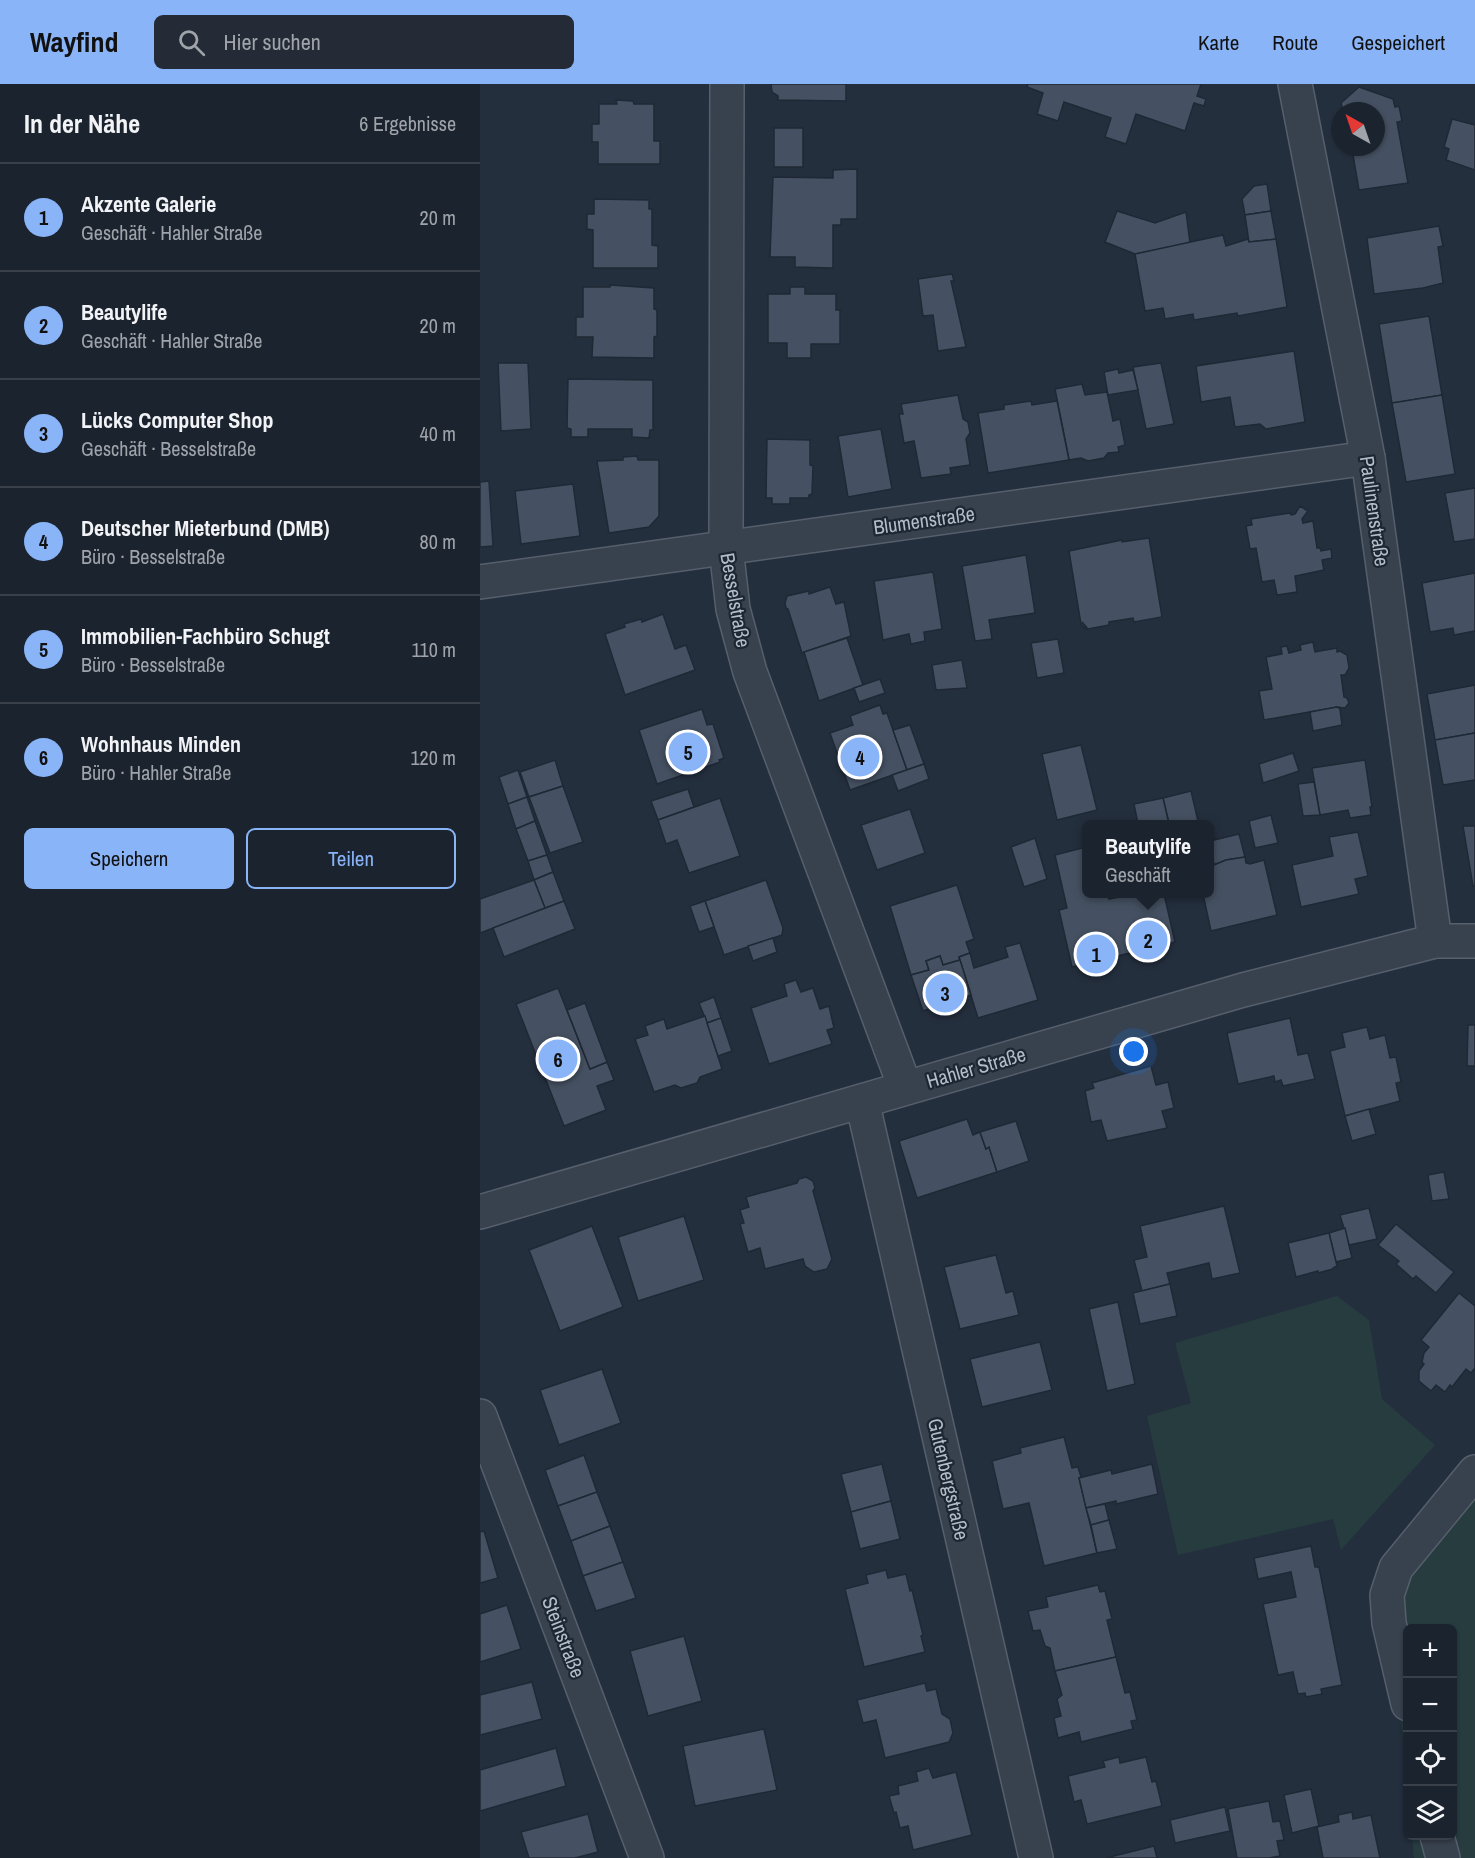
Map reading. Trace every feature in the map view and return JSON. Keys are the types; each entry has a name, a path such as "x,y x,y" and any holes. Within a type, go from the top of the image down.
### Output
{"street":[{"name":"Besselstraße","path":"727,84 726,548 734,609 750,672 905,1087"},
{"name":"Paulinenstraße","path":"1295,84 1368,458 1435,940"},
{"name":"Blumenstraße","path":"480,582 1368,458"},
{"name":"Hahler Straße","path":"480,1212 1243,990 1435,940 1475,941"},
{"name":"Gutenbergstraße","path":"862,1101 1036,1858"},
{"name":"Steinstraße","path":"480,1416 647,1858"},
{"path":"1403,1686 1389,1623 1387,1595 1396,1568 1475,1472"},
{"path":"1438,1840 1443,1858"}],"green space":[{"path":"1337,1296 1369,1320 1382,1399 1435,1445 1341,1550 1333,1519 1178,1555 1147,1416 1191,1403 1175,1343"},
{"path":"1475,1466 1475,1858 1414,1858 1412,1840 1457,1840 1457,1624 1403,1624 1403,1740 1387,1564"}],"building":[{"path":"771,84 846,84 846,101 778,100 778,96 772,92"},
{"path":"1028,84 1201,84 1197,96 1206,99 1204,106 1194,103 1185,131 1136,114 1126,144 1105,137 1111,118 1064,102 1058,121 1037,114 1043,93 1027,87"},
{"path":"1359,87 1393,99 1395,107 1399,106 1402,121 1397,122 1408,183 1359,190 1353,156 1385,156 1385,102 1342,102"},
{"path":"616,100 633,101 634,104 654,104 654,141 660,141 660,164 598,164 598,142 592,142 592,124 599,124 599,104 617,104"},
{"path":"1452,119 1475,125 1475,170 1446,160 1449,149 1444,147"},
{"path":"774,128 803,128 803,167 774,167"},
{"path":"857,169 857,219 841,219 841,225 833,225 833,268 795,267 795,257 770,257 773,177 833,178 833,170"},
{"path":"1267,184 1271,211 1245,215 1242,199 1254,186"},
{"path":"594,199 649,200 649,209 652,209 652,245 658,246 658,268 593,268 593,230 587,229 587,214 594,214"},
{"path":"1117,211 1155,223 1186,212 1190,243 1135,254 1105,242"},
{"path":"1271,211 1276,239 1249,242 1245,215"},
{"path":"1439,226 1443,246 1438,247 1443,283 1374,294 1367,238"},
{"path":"1223,235 1226,246 1248,239 1249,242 1276,239 1287,307 1238,316 1237,313 1194,320 1193,314 1165,319 1163,308 1145,311 1135,254"},
{"path":"952,274 954,281 951,281 966,347 938,351 933,315 923,316 918,279"},
{"path":"610,285 654,288 657,336 654,337 654,358 592,357 593,337 576,337 576,317 583,317 583,287 610,287"},
{"path":"790,287 805,287 805,294 836,294 836,310 840,310 840,344 811,344 811,358 787,358 787,343 768,343 768,294 790,294"},
{"path":"1429,316 1442,395 1392,403 1379,324"},
{"path":"1294,351 1305,422 1266,429 1260,424 1235,427 1230,397 1201,402 1196,366"},
{"path":"498,363 528,363 531,429 501,431"},
{"path":"1161,363 1174,424 1146,429 1133,367"},
{"path":"1118,369 1119,373 1133,370 1138,390 1108,395 1104,372"},
{"path":"568,379 653,380 653,430 650,430 649,438 632,437 632,429 588,429 588,437 571,437 571,429 567,428"},
{"path":"1082,384 1085,395 1107,392 1113,421 1120,419 1125,445 1118,447 1119,452 1108,453 1104,458 1088,461 1081,458 1069,460 1055,389"},
{"path":"958,395 963,419 968,422 970,433 966,439 970,465 950,468 951,474 921,478 914,441 904,443 899,414 903,414 901,404"},
{"path":"1442,395 1455,474 1406,482 1392,403"},
{"path":"1031,401 1032,405 1057,401 1069,460 988,473 978,413 1004,409 1004,405"},
{"path":"881,429 892,489 848,497 838,436"},
{"path":"767,439 810,440 810,465 813,466 812,494 809,498 790,498 790,504 772,504 772,498 766,498"},
{"path":"637,456 638,460 659,460 659,516 649,527 609,533 597,461 623,460 623,457"},
{"path":"489,481 493,546 480,547 480,482"},
{"path":"573,484 580,536 521,544 515,491"},
{"path":"1475,488 1475,539 1454,542 1445,493"},
{"path":"1300,506 1308,511 1302,519 1303,523 1313,521 1317,548 1321,551 1331,549 1332,558 1322,560 1324,570 1295,576 1297,592 1277,595 1274,580 1262,582 1256,548 1250,549 1246,526 1252,525 1251,519 1295,514"},
{"path":"1149,538 1162,617 1134,622 1133,618 1109,622 1109,625 1088,629 1082,622 1087,629 1085,629 1081,624 1069,551 1122,540 1122,542"},
{"path":"1026,555 1035,613 989,620 992,639 975,641 962,566"},
{"path":"933,572 942,629 924,632 925,641 911,644 909,634 883,640 874,581"},
{"path":"1475,573 1475,631 1454,635 1453,628 1430,632 1422,583"},
{"path":"830,587 836,604 844,602 851,636 802,653 786,608 787,596 809,591 809,594"},
{"path":"663,614 675,649 686,645 695,670 625,695 605,634 625,627 624,624 641,619 642,622"},
{"path":"847,638 863,685 819,701 804,652"},
{"path":"1058,639 1064,673 1037,678 1031,643"},
{"path":"1313,642 1315,652 1337,648 1337,652 1340,651 1347,655 1349,668 1345,675 1341,675 1344,697 1349,703 1345,708 1337,707 1264,720 1259,691 1272,689 1266,657 1282,654 1281,647 1287,646 1289,653 1301,650 1300,645"},
{"path":"962,660 967,688 936,690 932,665"},
{"path":"880,679 885,693 859,702 854,688"},
{"path":"1475,685 1475,733 1435,740 1427,694"},
{"path":"880,705 883,714 887,713 907,770 850,790 830,733 853,725 850,716"},
{"path":"1337,707 1340,709 1342,725 1313,731 1310,712"},
{"path":"702,709 707,725 713,724 724,758 719,760 720,762 657,784 639,730"},
{"path":"910,725 924,764 907,770 893,730"},
{"path":"1475,733 1475,780 1443,785 1435,740"},
{"path":"1081,745 1097,810 1057,820 1042,754"},
{"path":"1293,753 1299,771 1263,783 1259,764"},
{"path":"555,760 563,786 529,797 520,772"},
{"path":"1365,760 1372,807 1370,807 1371,815 1350,818 1348,810 1320,815 1312,768"},
{"path":"924,764 929,779 898,791 892,775"},
{"path":"518,770 527,797 508,804 499,777"},
{"path":"1314,782 1320,815 1303,816 1298,784"},
{"path":"563,786 583,842 550,853 529,797"},
{"path":"688,789 694,807 658,820 651,801"},
{"path":"1191,791 1198,820 1168,820 1163,798"},
{"path":"527,797 535,821 516,829 508,804"},
{"path":"720,798 740,856 689,873 677,840 666,844 658,820"},
{"path":"1163,798 1168,820 1137,820 1134,804"},
{"path":"910,809 925,853 877,870 861,825"},
{"path":"1271,815 1278,843 1255,848 1249,821"},
{"path":"535,821 547,855 528,861 516,829"},
{"path":"1463,826 1475,826 1475,886 1473,886"},
{"path":"1358,832 1368,876 1355,879 1359,894 1301,907 1292,865 1333,856 1329,837"},
{"path":"1239,834 1245,857 1226,860 1214,865 1214,840"},
{"path":"1035,838 1047,879 1024,887 1011,847"},
{"path":"1082,848 1082,898 1165,898 1175,942 1072,967 1059,910 1067,908 1055,855"},
{"path":"547,855 553,872 534,880 528,861"},
{"path":"1245,857 1246,863 1250,864 1264,860 1277,915 1211,931 1204,898 1214,898 1214,865 1226,860"},
{"path":"553,872 564,901 545,908 534,880"},
{"path":"534,880 545,908 480,933 480,899"},
{"path":"766,880 783,928 782,935 724,955 705,901"},
{"path":"957,885 974,939 966,942 970,953 959,957 960,960 943,965 940,956 926,961 929,970 911,975 890,906"},
{"path":"564,901 575,929 504,957 493,928"},
{"path":"705,901 714,927 699,932 690,906"},
{"path":"773,938 777,952 753,961 748,946"},
{"path":"1020,943 1038,1000 978,1018 959,957 970,953 974,968 1008,957 1005,947"},
{"path":"940,956 943,965 960,960 971,995 923,1011 911,975 929,970 926,961"},
{"path":"796,980 801,992 813,988 820,1009 829,1006 834,1028 827,1030 832,1044 769,1064 751,1008 787,996 784,984"},
{"path":"558,988 590,1069 607,1062 614,1080 597,1086 606,1110 564,1126 516,1004"},
{"path":"714,997 721,1018 707,1023 699,1003"},
{"path":"585,1003 607,1062 590,1069 567,1010"},
{"path":"705,1016 722,1069 700,1077 697,1083 681,1088 675,1085 654,1092 635,1039 648,1035 645,1026 664,1019 667,1029"},
{"path":"721,1018 732,1051 718,1056 707,1023"},
{"path":"1290,1018 1298,1055 1308,1053 1315,1079 1283,1086 1281,1080 1275,1082 1274,1076 1238,1084 1227,1033"},
{"path":"1468,1025 1475,1025 1475,1066 1467,1066"},
{"path":"1367,1027 1370,1039 1385,1035 1390,1058 1396,1057 1401,1082 1396,1083 1400,1101 1345,1116 1330,1051 1345,1047 1342,1033"},
{"path":"1151,1066 1156,1085 1168,1082 1174,1108 1162,1111 1167,1128 1107,1141 1101,1120 1091,1122 1085,1091 1094,1088 1092,1083"},
{"path":"1369,1109 1376,1134 1352,1141 1345,1116"},
{"path":"967,1119 973,1135 980,1132 986,1149 989,1147 997,1172 917,1198 899,1141"},
{"path":"1016,1121 1029,1161 997,1172 989,1147 986,1149 980,1132"},
{"path":"1444,1172 1449,1199 1432,1201 1428,1175"},
{"path":"806,1177 813,1181 815,1188 813,1191 832,1259 827,1269 814,1272 805,1266 803,1259 765,1269 760,1248 748,1252 740,1224 744,1223 740,1210 749,1207 746,1197 797,1183 799,1179"},
{"path":"1224,1206 1240,1273 1212,1279 1209,1263 1167,1273 1170,1284 1142,1291 1134,1260 1147,1257 1140,1226"},
{"path":"1369,1208 1377,1239 1349,1245 1340,1215"},
{"path":"684,1216 704,1280 638,1301 618,1237"},
{"path":"1396,1224 1454,1272 1436,1293 1416,1276 1413,1279 1396,1264 1399,1261 1378,1245"},
{"path":"592,1226 623,1307 560,1331 529,1250"},
{"path":"1345,1228 1352,1258 1336,1262 1329,1233"},
{"path":"1329,1233 1337,1266 1333,1269 1296,1277 1288,1243"},
{"path":"996,1255 1006,1293 1013,1291 1019,1315 960,1329 944,1267"},
{"path":"1170,1284 1177,1316 1140,1324 1133,1293"},
{"path":"1459,1293 1475,1306 1475,1368 1471,1373 1466,1369 1445,1392 1436,1385 1431,1391 1419,1381 1419,1371 1424,1364 1422,1362 1424,1353 1429,1347 1421,1340"},
{"path":"1118,1302 1135,1384 1107,1391 1089,1309"},
{"path":"1040,1342 1052,1390 982,1407 970,1359"},
{"path":"602,1369 621,1423 559,1445 540,1390"},
{"path":"1064,1437 1072,1468 1078,1467 1081,1477 1079,1478 1097,1553 1044,1566 1029,1503 1003,1509 992,1461 1021,1453 1020,1448"},
{"path":"584,1455 597,1492 558,1506 545,1470"},
{"path":"882,1464 891,1501 851,1512 841,1474"},
{"path":"1152,1464 1158,1494 1086,1508 1079,1478 1111,1470 1112,1474"},
{"path":"597,1492 610,1526 571,1541 558,1506"},
{"path":"891,1501 900,1539 860,1549 851,1512"},
{"path":"1105,1504 1109,1520 1091,1525 1086,1508"},
{"path":"1109,1520 1117,1549 1097,1553 1091,1525"},
{"path":"610,1526 623,1562 583,1576 571,1541"},
{"path":"484,1531 498,1578 480,1583 480,1532"},
{"path":"1311,1546 1315,1567 1319,1567 1342,1685 1321,1689 1322,1694 1306,1697 1305,1693 1298,1694 1293,1672 1278,1675 1263,1604 1296,1597 1291,1572 1258,1579 1254,1558"},
{"path":"623,1562 636,1598 596,1611 583,1576"},
{"path":"886,1570 888,1578 906,1574 923,1635 921,1636 925,1652 864,1667 845,1589 868,1583 866,1575"},
{"path":"1098,1585 1100,1592 1105,1591 1112,1619 1107,1620 1116,1657 1055,1671 1050,1648 1045,1646 1040,1630 1033,1631 1028,1611 1048,1607 1046,1597"},
{"path":"507,1605 521,1649 480,1662 480,1614"},
{"path":"684,1636 702,1701 648,1716 630,1651"},
{"path":"1116,1657 1125,1693 1130,1692 1137,1720 1131,1721 1133,1729 1081,1742 1079,1732 1058,1738 1054,1718 1061,1716 1057,1699 1062,1695 1055,1671"},
{"path":"532,1682 542,1719 480,1735 480,1695"},
{"path":"925,1683 927,1691 936,1689 942,1714 950,1719 953,1733 949,1742 885,1758 876,1720 863,1723 857,1700"},
{"path":"764,1729 777,1790 695,1806 683,1746"},
{"path":"556,1748 566,1786 480,1811 480,1770"},
{"path":"1119,1757 1120,1763 1146,1757 1152,1782 1156,1781 1162,1806 1087,1824 1081,1800 1074,1802 1068,1776 1105,1767 1103,1761"},
{"path":"929,1768 933,1778 956,1772 972,1835 913,1850 908,1826 900,1828 889,1796 899,1794 898,1786 918,1781 916,1772"},
{"path":"1311,1789 1319,1826 1292,1833 1284,1795"},
{"path":"1269,1801 1273,1822 1280,1821 1284,1840 1277,1841 1280,1856 1237,1858 1228,1809"},
{"path":"1225,1807 1230,1831 1175,1843 1170,1820"},
{"path":"1352,1812 1353,1819 1371,1815 1380,1858 1323,1858 1317,1827 1339,1822 1338,1815"},
{"path":"588,1814 598,1852 575,1858 529,1858 521,1832"},
{"path":"1154,1846 1157,1858 1106,1858"}],"place":[{"name":"Immobilien-Fachbüro Schugt","path":"688,752"},
{"name":"Deutscher Mieterbund (DMB)","path":"860,757"},
{"name":"Beautylife","path":"1148,940"},
{"name":"Akzente Galerie","path":"1096,954"},
{"name":"Lücks Computer Shop","path":"945,993"},
{"name":"Wohnhaus Minden","path":"558,1059"}]}
